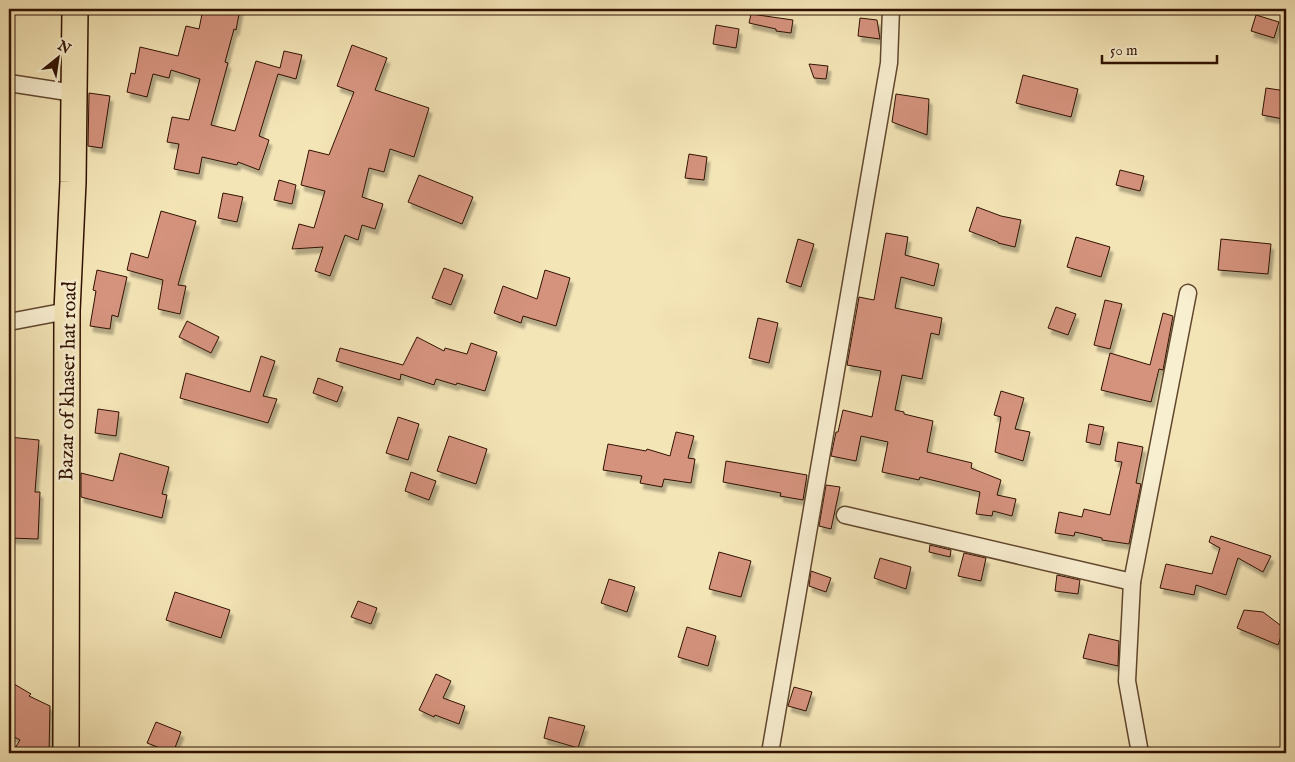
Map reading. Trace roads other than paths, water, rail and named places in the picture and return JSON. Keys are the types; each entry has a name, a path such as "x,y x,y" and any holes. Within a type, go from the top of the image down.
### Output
{"main road":[{"name":"Bazar of khaser hat road","path":"66,753 67,311 73,182 75,9"}],"street":[{"path":"770,753 889,63 891,9"},
{"path":"9,83 74,92"},
{"path":"1140,753 1127,681 1132,582 1188,293"},
{"path":"9,322 67,311"},
{"path":"845,515 1132,582"}]}
